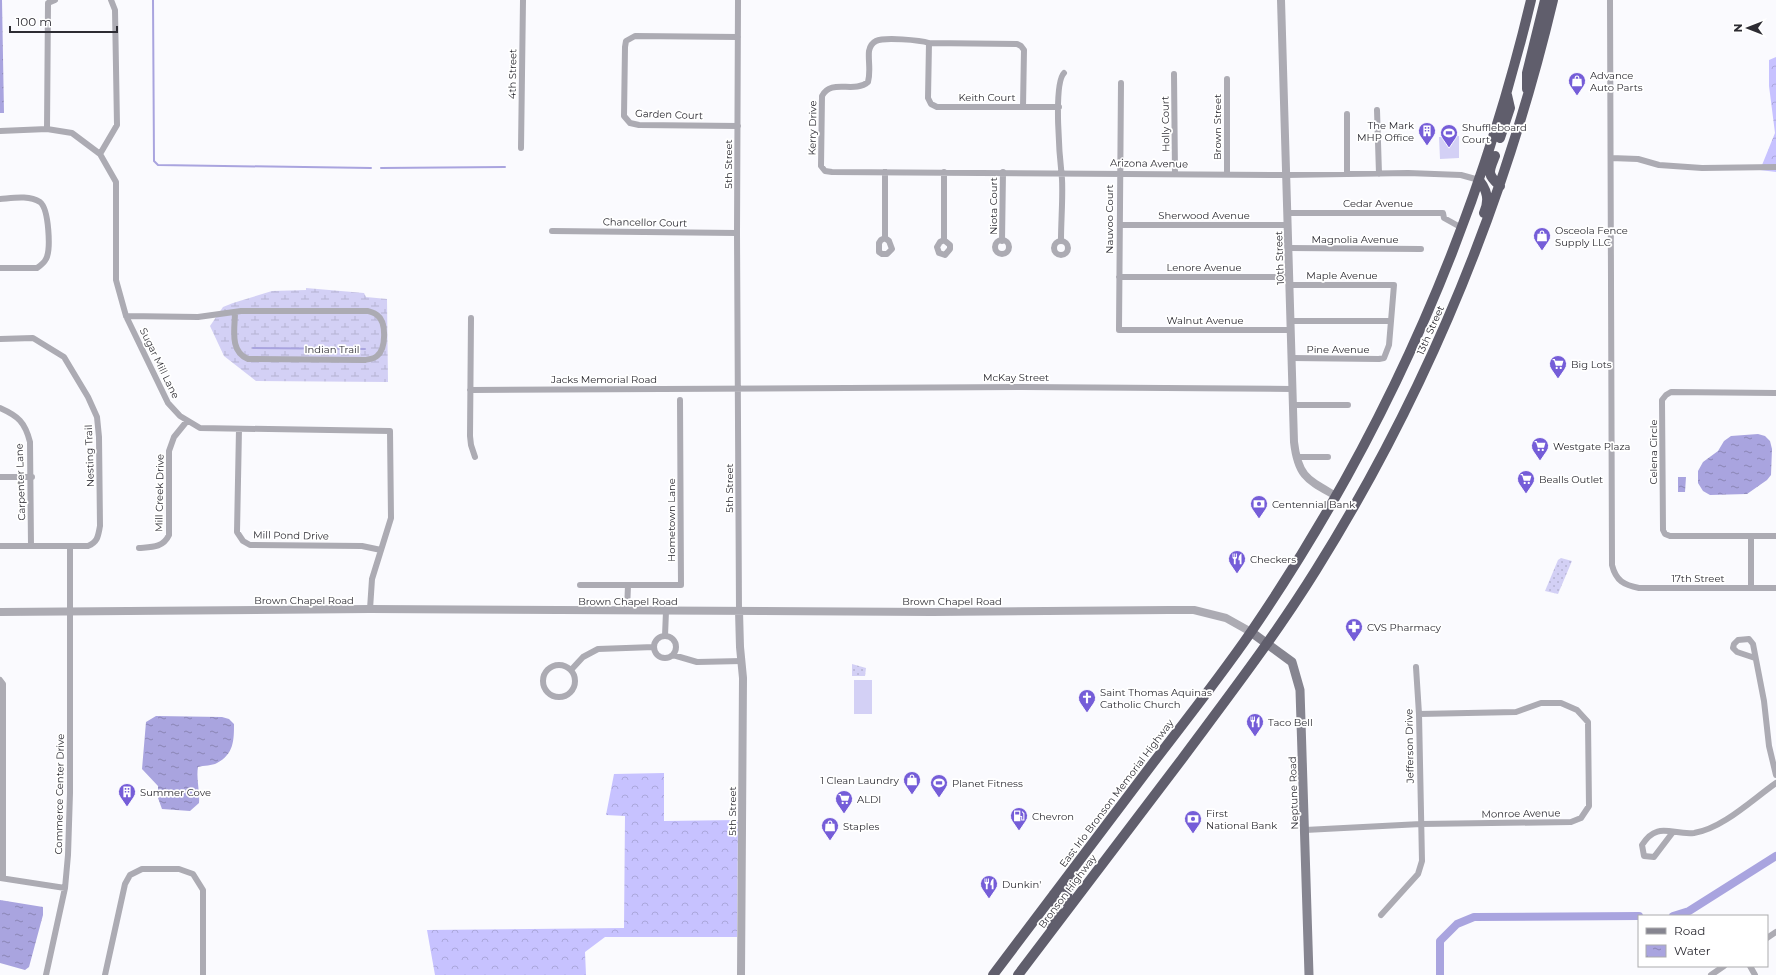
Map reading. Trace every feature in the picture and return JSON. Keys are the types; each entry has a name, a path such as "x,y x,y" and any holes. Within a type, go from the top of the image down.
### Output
{"highway":[{"name":"13th Street","path":"1251,632 1336,496 1405,365 1462,228 1479,180 1507,95 1531,0"},
{"path":"1527,101 1526,73 1545,0"},
{"name":"13th Street","path":"1268,643 1323,558 1387,446 1424,374 1464,282 1500,186 1527,101 1553,0"},
{"path":"1500,186 1492,179 1490,174 1510,108 1507,95"},
{"path":"1479,180 1488,195 1486,208 1481,221 1480,230 1482,236"},
{"name":"East Irlo Bronson Memorial Highway","path":"1027,929 1251,632"},
{"name":"Bronson Highway","path":"1018,975 1268,643"},
{"path":"1069,908 1066,899 1068,887 1093,852 1096,838"},
{"path":"1047,937 1056,912 1054,894"},
{"name":"Bronson Highway","path":"993,975 1027,929"}],"main road":[{"name":"Neptune Road","path":"1251,632 1292,662 1300,690 1309,975"}],"street":[{"path":"47,129 48,3 55,0"},
{"path":"100,154 117,125 115,10 111,0"},
{"name":"4th Street","path":"521,148 522,0"},
{"name":"5th Street","path":"738,0 737,233 739,611 742,661 741,975"},
{"name":"10th Street","path":"1281,0 1292,389 1296,457 1300,469 1310,481 1336,496"},
{"path":"1610,0 1610,158 1638,158 1659,166 1702,168 1776,167"},
{"name":"Garden Court","path":"738,37 635,36 626,41 624,116 630,123 639,125 738,126"},
{"name":"Kerry Drive","path":"821,166 822,101 824,92 832,87 862,86 868,82 870,69 869,50 872,43 878,40 918,40 929,43"},
{"name":"Keith Court","path":"929,43 1017,44 1022,46 1024,50 1023,107 937,107 931,104 928,98 929,43"},
{"path":"1061,240 1061,173 1058,107 1060,80 1064,73"},
{"name":"Holly Court","path":"1174,74 1175,174"},
{"name":"Brown Street","path":"1227,79 1227,174"},
{"name":"Nauvoo Court","path":"1119,330 1119,173 1121,83"},
{"path":"1023,107 1058,107"},
{"path":"1377,110 1379,174"},
{"path":"1347,114 1347,174"},
{"name":"Sugar Mill Lane","path":"0,130 47,129 72,133 100,154 116,182 116,280 126,316 165,398 175,411 187,421 200,428 239,430 390,431 391,518 372,579 370,609"},
{"name":"17th Street","path":"1610,158 1612,565 1614,574 1620,582 1639,588 1776,588"},
{"name":"Arizona Avenue","path":"821,166 825,170 832,172 1461,175 1479,180"},
{"path":"885,172 885,238"},
{"path":"944,172 944,240"},
{"name":"Niota Court","path":"1002,240 1003,172"},
{"path":"0,199 32,198 42,203 47,212 48,240 47,259 37,268 0,268"},
{"name":"Cedar Avenue","path":"1288,213 1443,214 1444,218 1462,228"},
{"name":"Sherwood Avenue","path":"1120,225 1288,225"},
{"name":"Chancellor Court","path":"552,231 737,233"},
{"name":"Magnolia Avenue","path":"1289,248 1421,249"},
{"name":"Lenore Avenue","path":"1119,277 1290,281"},
{"name":"Maple Avenue","path":"1290,281 1394,285 1390,321"},
{"name":"Indian Trail","path":"126,316 198,317 235,312 368,311 377,314 380,318 383,325 383,346 381,352 375,358 365,360 248,359 241,356 237,352 235,345 235,312"},
{"path":"471,318 471,445 475,456"},
{"path":"1291,321 1390,321"},
{"name":"Pine Avenue","path":"1292,358 1384,358 1389,345 1390,321"},
{"name":"Walnut Avenue","path":"1119,330 1291,330"},
{"name":"Nesting Trail","path":"0,339 33,338 64,357 88,397 97,417 99,437 100,526 98,538 95,543 88,546 0,546"},
{"name":"McKay Street","path":"739,388 1022,387 1292,389"},
{"name":"Jacks Memorial Road","path":"470,390 739,388"},
{"name":"Celena Circle","path":"1776,392 1671,392 1662,400 1663,530 1665,534 1670,536 1776,536"},
{"name":"Hometown Lane","path":"580,585 681,585 680,400"},
{"path":"1293,405 1348,405"},
{"name":"Carpenter Lane","path":"0,408 23,423 27,430 30,442 32,477 31,546"},
{"name":"Mill Creek Drive","path":"139,548 159,546 165,542 168,535 169,451 174,438 187,421"},
{"name":"Mill Pond Drive","path":"239,430 237,532 242,541 250,545 362,546 380,550"},
{"path":"1296,457 1328,456"},
{"path":"0,477 32,477"},
{"path":"1751,537 1751,588"},
{"path":"70,547 70,612"},
{"path":"627,611 628,585"},
{"name":"Brown Chapel Road","path":"0,612 370,609 627,611 1194,610 1226,618 1251,632"},
{"path":"666,611 666,636"},
{"name":"Commerce Center Drive","path":"46,975 57,932 65,888 69,820 70,612"},
{"path":"666,636 671,638 676,644 676,650 673,655 666,658 659,657 654,647 658,639 666,636"},
{"path":"571,670 584,657 598,649 654,647"},
{"path":"673,655 697,662 742,661"},
{"path":"1755,658 1764,701 1769,746 1776,775"},
{"path":"557,665 562,665 571,670 574,675 575,686 568,695 557,698 547,693 544,689 543,678 548,670 557,665"},
{"name":"Jefferson Drive","path":"1381,915 1418,874 1422,861 1419,714 1416,667"},
{"path":"0,680 3,684 1,878 65,888"},
{"name":"Monroe Avenue","path":"1305,830 1421,824 1571,822 1581,818 1589,806 1588,722 1577,710 1561,703 1540,703 1516,712 1419,714"},
{"path":"1672,832 1654,857 1644,856 1642,845 1647,837 1656,831 1694,833 1721,823 1776,783"},
{"path":"105,975 125,884 130,875 142,869 179,869 193,874 203,890 203,975"},
{"path":"1711,975 1723,967"}],"green space":[{"path":"1776,57 1776,172 1760,170 1775,133 1769,86 1769,60"},
{"name":"Shuffleboard Court","path":"1459,136 1459,158 1440,159 1439,137"},
{"path":"306,288 364,293 366,297 387,299 388,382 256,381 224,356 210,326 223,307 272,291 306,290"},
{"path":"1561,558 1572,561 1558,594 1545,591 1558,560"},
{"path":"852,664 866,668 865,676 852,676"},
{"path":"854,680 872,680 872,714 854,714"},
{"path":"664,773 664,821 738,820 737,937 605,937 585,952 586,975 435,975 427,930 624,928 625,816 606,815 614,774"}],"water":[{"path":"0,0 2,0 4,113 0,113"},
{"path":"1758,434 1765,436 1770,441 1772,449 1771,475 1767,480 1747,494 1710,495 1703,491 1698,483 1698,471 1703,462 1718,451 1724,441 1731,436"},
{"path":"1678,477 1686,477 1685,492 1678,492"},
{"path":"156,716 222,717 229,719 234,724 232,746 227,755 215,764 198,767 197,776 199,803 190,811 162,809 158,798 158,786 142,769 146,722"},
{"path":"0,900 43,907 43,915 29,967 25,970 0,963"}],"waterway":[{"path":"153,0 154,161 158,165 371,168"},
{"path":"381,168 505,167"},
{"path":"253,348 365,349"},
{"path":"1676,915 1689,911 1776,856"},
{"path":"1440,975 1440,941 1457,924 1474,917 1638,916"}],"place":[{"name":"Advance Auto Parts","path":"1577,96"},
{"name":"The Mark MHP Office","path":"1427,146"},
{"name":"Shuffleboard Court","path":"1449,148"},
{"name":"Osceola Fence Supply LLC","path":"1542,251"},
{"name":"Big Lots","path":"1558,379"},
{"name":"Westgate Plaza","path":"1540,461"},
{"name":"Bealls Outlet","path":"1526,494"},
{"name":"Centennial Bank","path":"1259,519"},
{"name":"Checkers","path":"1237,574"},
{"name":"CVS Pharmacy","path":"1354,642"},
{"name":"Saint Thomas Aquinas Catholic Church","path":"1087,713"},
{"name":"Taco Bell","path":"1255,737"},
{"name":"1 Clean Laundry","path":"912,795"},
{"name":"Planet Fitness","path":"939,798"},
{"name":"Summer Cove","path":"127,807"},
{"name":"ALDI","path":"844,814"},
{"name":"Chevron","path":"1019,831"},
{"name":"First National Bank","path":"1193,834"},
{"name":"Staples","path":"830,841"},
{"name":"Dunkin'","path":"989,899"}]}
